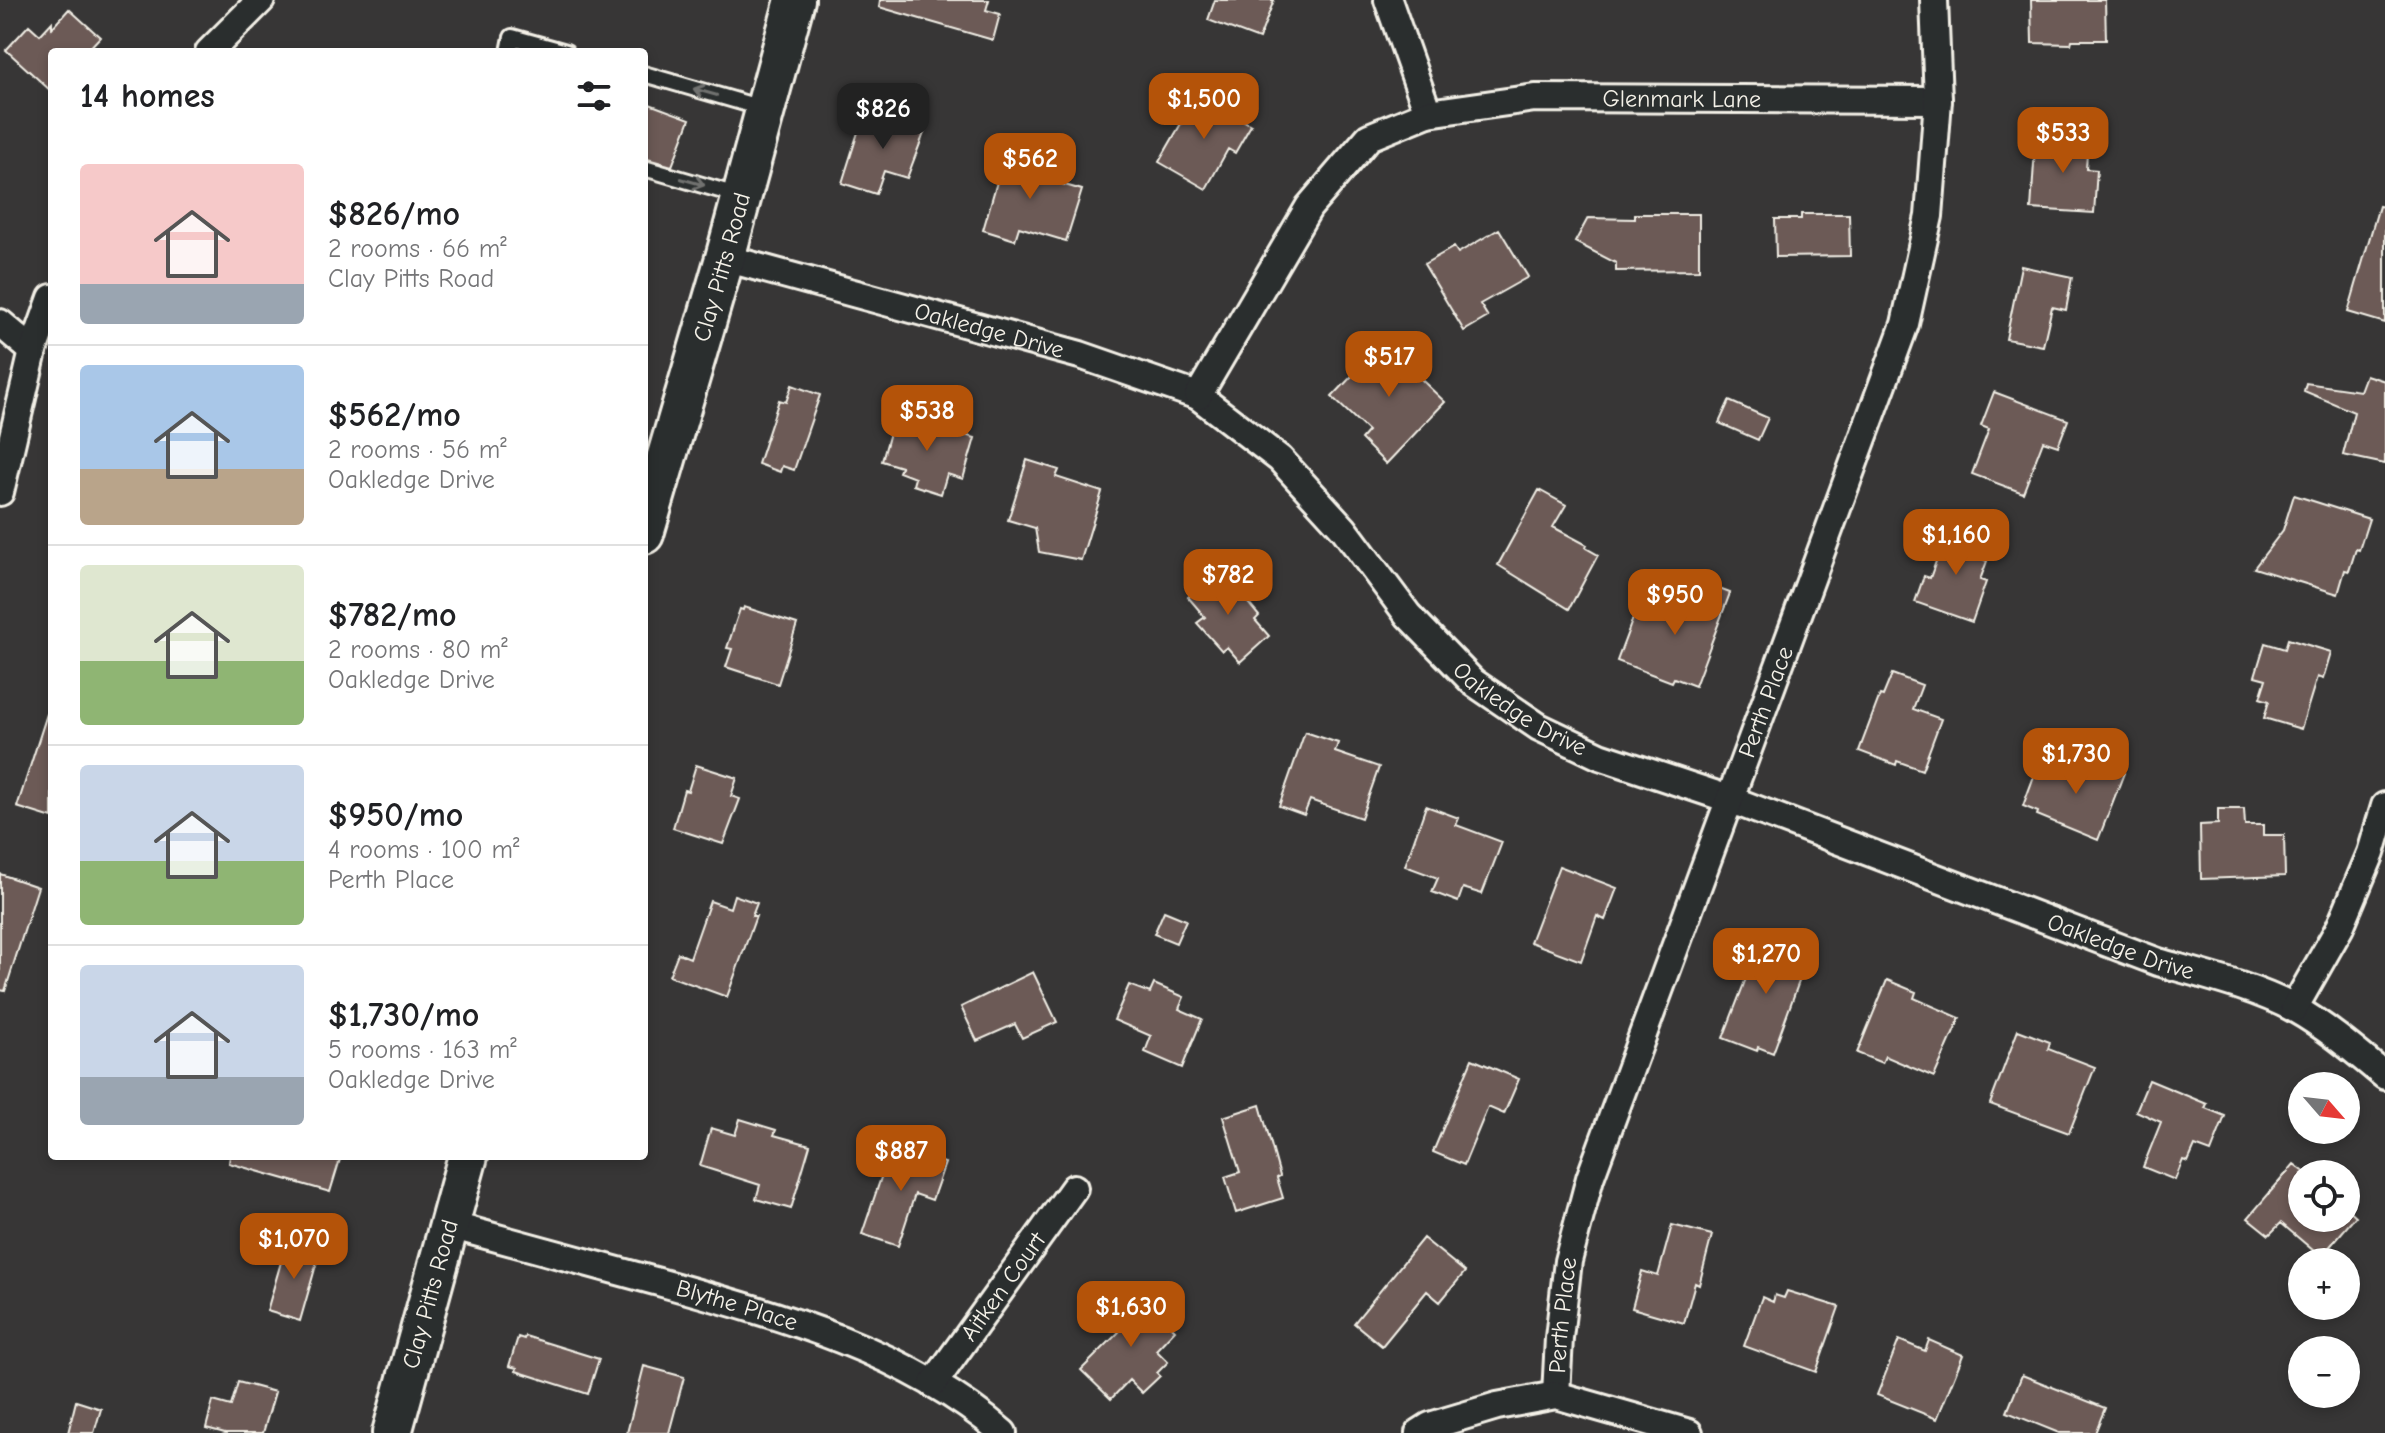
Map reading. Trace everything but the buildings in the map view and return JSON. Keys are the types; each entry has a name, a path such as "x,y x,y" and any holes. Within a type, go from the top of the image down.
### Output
{"street":[{"path":"213,48 261,0"},
{"name":"Clay Pitts Road","path":"648,520 725,258 795,0"},
{"path":"1388,0 1428,113"},
{"name":"Perth Place","path":"1556,1395 1568,1261 1590,1178 1905,324 1929,216 1938,100 1934,0"},
{"name":"Glenmark Lane","path":"1198,396 1309,207 1369,137 1428,113 1535,98 1938,100"},
{"name":"Oakledge Drive","path":"725,258 1080,355 1198,396 1280,459 1344,529 1408,615 1473,682 1539,727 1600,756 1729,799 2158,962 2229,983 2294,1008 2385,1076"},
{"path":"0,492 33,351 48,309"},
{"path":"0,323 33,351"},
{"path":"2294,1008 2340,927 2371,853 2385,806"},
{"name":"Clay Pitts Road","path":"392,1433 467,1160"},
{"name":"Aitken Court","path":"933,1384 1074,1188"},
{"name":"Blythe Place","path":"450,1225 727,1301 806,1326 869,1350 933,1384 1003,1433"},
{"path":"1419,1433 1430,1426 1497,1406 1556,1395 1689,1433"}],"lane":[{"path":"510,48 512,37 552,48"},
{"path":"648,75 765,109"},
{"path":"648,169 742,196"}]}
